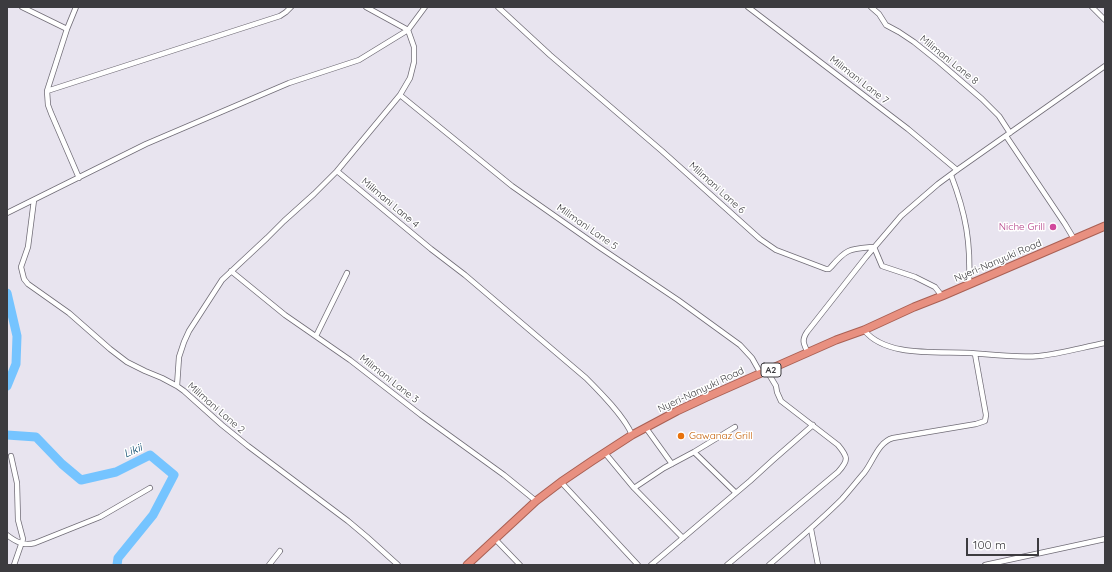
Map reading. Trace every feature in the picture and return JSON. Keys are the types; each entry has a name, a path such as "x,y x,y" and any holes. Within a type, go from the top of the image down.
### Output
{"highway":[{"name":"Nyeri-Nanyuki Road","path":"467,565 536,502 561,482 632,435 677,411 836,340 864,330 914,307 1105,226"}],"street":[{"path":"22,7 68,29"},
{"path":"76,7 48,91 48,105 79,178"},
{"path":"48,91 280,16 291,7"},
{"path":"177,386 179,357 189,331 222,280 337,171 400,95 410,78 414,62 414,47 408,30 366,7"},
{"path":"7,213 146,144 289,83 359,60 408,30 425,7"},
{"name":"Milimani Lane 6","path":"498,7 550,55 662,151 750,230 776,250 829,269 832,268 847,251 858,248 874,248"},
{"name":"Milimani Lane 7","path":"748,7 908,130 957,170"},
{"name":"Milimani Lane 8","path":"871,7 879,14 886,25 914,42 982,99 999,116 1010,133"},
{"path":"1092,7 1105,20"},
{"path":"808,353 804,343 804,338 846,282 906,211 957,170 1105,66"},
{"name":"Milimani Lane 5","path":"400,95 512,186 678,300 740,345 776,386 779,397 782,401 838,445 846,460 845,464 838,472 727,565"},
{"path":"1006,136 1074,239"},
{"name":"Milimani Lane 4","path":"337,171 431,249 465,275 586,378 625,422 632,435"},
{"path":"951,175 964,212 968,231 970,264 969,284"},
{"name":"Milimani Lane 2","path":"34,200 28,247 21,267 24,279 28,284 69,313 127,362 177,386 195,400 227,430 367,536 398,565"},
{"path":"874,248 882,266 915,277 935,287 942,296"},
{"name":"Milimani Lane 3","path":"232,271 285,315 350,360 421,415 504,475 536,502"},
{"path":"316,336 347,273"},
{"path":"864,330 877,341 908,351 1029,357 1105,343"},
{"path":"769,565 811,529 843,498 866,471 881,447 888,439 976,424 985,421 986,415 975,354"},
{"path":"651,565 813,425"},
{"path":"634,488 734,427"},
{"path":"646,428 672,464"},
{"path":"694,452 736,493"},
{"path":"605,453 634,488 683,538"},
{"path":"11,456 17,483 17,514 23,539 14,565"},
{"path":"561,482 638,565"},
{"path":"7,535 22,544 29,545 100,517 150,488"},
{"path":"811,529 818,565"},
{"path":"495,539 520,565"},
{"path":"985,565 1105,539"},
{"path":"269,565 280,551"}],"waterway":[{"name":"Likii","path":"7,293 17,336 16,364 7,386"},
{"name":"Likii","path":"7,435 36,437 62,464 81,480 116,472 150,455 174,475 153,515 118,558 117,565"}],"place":[{"name":"Niche Grill","path":"1053,227"},
{"name":"Gawanaz Grill","path":"681,436"}]}
